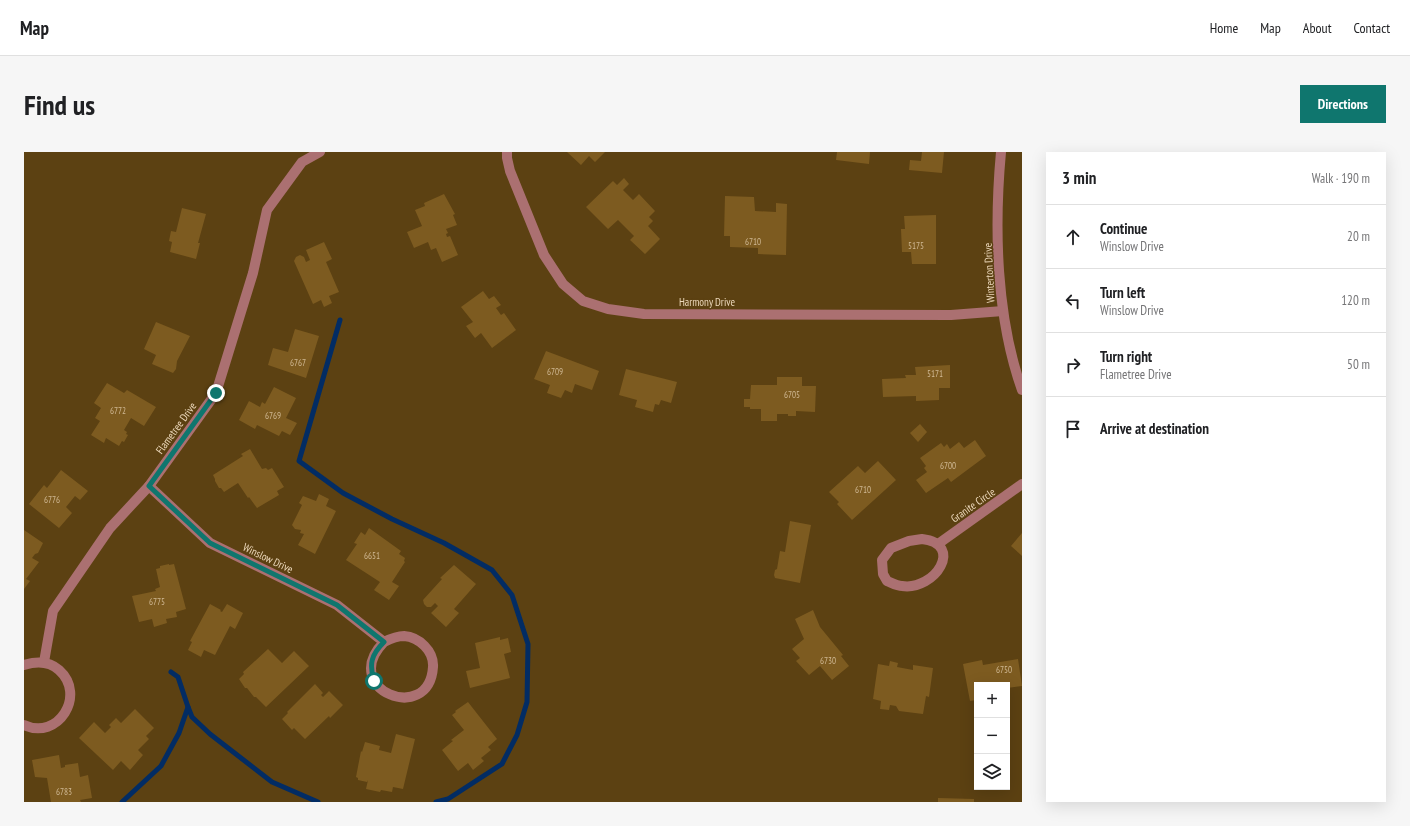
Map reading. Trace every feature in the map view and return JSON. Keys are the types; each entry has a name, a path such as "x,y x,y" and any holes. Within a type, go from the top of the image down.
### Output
{"street":[{"name":"Flametree Drive","path":"44,662 53,611 110,528 149,486 216,393 254,273 267,210 302,162 320,152"},
{"name":"Harmony Drive","path":"506,152 506,158 510,171 544,255 563,284 583,300 608,309 644,314 951,315 1003,311"},
{"name":"Winterton Drive","path":"1001,152 998,186 999,274 1003,311 1009,343 1022,390"},
{"name":"Granite Circle","path":"938,544 1022,484"},
{"name":"Winslow Drive","path":"149,486 210,543 337,605 384,642"},
{"path":"922,539 938,544 942,550 942,565 936,574 919,585 902,586 887,581 883,574 882,560 891,548 922,539"},
{"path":"404,636 415,639 424,645 430,653 433,664 432,674 428,684 420,692 411,697 400,698 385,692 374,681 371,670 372,660 376,650 384,642 393,637 404,636"},
{"path":"24,665 32,662 44,662 55,667 67,680 70,691 70,702 65,713 53,725 42,728 30,728 24,725"}],"building":[{"path":"567,152 605,152 595,162 589,156 581,165"},
{"path":"837,152 870,152 869,164 836,160"},
{"path":"922,152 944,152 942,173 909,170 910,160 921,161"},
{"path":"624,178 629,184 623,190 633,200 639,194 655,211 649,217 653,221 648,226 660,239 645,254 630,240 634,236 618,220 608,229 586,207 613,181 617,185"},
{"path":"444,194 455,214 453,215 457,225 446,229 448,233 446,234 447,237 450,236 458,255 442,262 436,248 431,250 428,242 414,248 407,232 422,226 415,210 425,206 424,203"},
{"path":"725,196 754,197 755,211 776,212 776,203 787,204 786,255 758,254 758,248 730,247 730,236 724,236"},
{"path":"182,208 206,214 198,243 200,243 196,259 170,252 172,242 169,241 171,231 176,232"},
{"path":"936,215 936,264 912,264 911,252 902,252 901,229 905,229 904,216"},
{"path":"324,242 332,259 326,262 339,292 329,296 332,303 324,307 321,300 313,304 294,261 296,257 300,255 304,257 306,262 310,260 306,250"},
{"path":"483,291 489,299 494,296 501,305 496,308 501,315 504,313 516,330 492,348 481,333 475,338 466,326 473,322 461,307"},
{"path":"156,322 190,336 177,361 176,369 173,373 152,364 156,355 144,349"},
{"path":"295,329 319,336 306,378 268,365 273,348 288,352"},
{"path":"546,351 599,371 592,390 575,384 572,393 565,390 561,398 547,393 550,385 534,379"},
{"path":"950,365 950,388 939,388 939,400 916,401 916,396 883,397 882,379 906,378 905,375 916,375 915,367"},
{"path":"626,369 677,382 671,403 661,400 659,405 655,404 653,412 635,407 637,400 619,395"},
{"path":"777,377 802,377 802,386 816,386 815,412 796,411 796,416 777,414 777,421 761,421 761,409 750,409 750,407 744,407 744,399 750,399 751,385 777,385"},
{"path":"107,383 124,393 127,390 156,407 144,426 131,418 124,430 128,435 124,442 122,441 119,446 106,438 104,443 91,435 100,421 95,418 101,408 94,403"},
{"path":"274,387 296,398 286,418 297,423 290,435 282,431 279,436 257,425 255,429 239,420 249,401 260,407 262,402 265,404"},
{"path":"920,424 927,432 918,442 910,433"},
{"path":"975,440 986,456 951,482 948,478 926,493 916,480 927,472 924,468 926,466 920,458 941,443 944,447 947,444 950,449 959,442 964,448"},
{"path":"250,449 262,469 266,468 268,470 272,468 284,487 277,491 279,495 257,508 238,483 224,492 221,488 219,488 213,475 243,456 241,454"},
{"path":"878,461 896,480 852,520 837,504 839,502 829,492 858,466 865,473"},
{"path":"61,470 88,491 80,500 75,496 66,507 72,513 59,528 29,504 44,485 47,488"},
{"path":"319,494 329,499 326,506 336,511 315,554 298,545 304,534 300,533 301,530 295,529 292,525 302,505 299,503 303,496 316,501"},
{"path":"790,521 811,525 800,583 775,578 774,575 775,570 777,569 780,551 785,552"},
{"path":"369,528 401,551 399,554 405,558 405,562 392,582 399,586 389,600 374,590 380,582 346,560 357,544 354,543 361,532 365,535"},
{"path":"24,530 43,543 38,553 32,558 39,562 26,579 30,581 24,589"},
{"path":"1022,533 1022,556 1011,546"},
{"path":"174,564 186,609 176,612 177,617 166,619 167,623 154,627 152,619 139,622 132,596 156,591 155,589 160,587 156,569 160,568 160,566"},
{"path":"454,565 476,584 454,609 459,613 446,627 431,613 438,606 435,603 431,607 427,607 423,600 442,579 440,578"},
{"path":"210,604 222,612 227,604 243,613 235,629 230,626 215,655 204,650 201,657 188,650 192,642 190,641"},
{"path":"813,610 820,627 843,655 841,656 849,666 832,680 820,666 809,675 796,661 800,658 792,649 804,639 795,619"},
{"path":"500,637 500,640 508,638 511,652 504,654 510,678 470,688 466,671 480,668 475,643"},
{"path":"268,649 282,663 294,651 309,666 266,707 256,697 254,697 247,688 245,688 239,679 244,674 243,672"},
{"path":"1018,659 1022,686 1010,688 1010,682 974,682 974,700 970,701 963,664 982,660 983,665"},
{"path":"890,661 898,663 897,667 913,670 913,665 933,668 929,697 926,696 923,714 899,711 896,706 890,705 889,710 880,709 881,701 873,699 878,664 889,666"},
{"path":"315,684 323,693 321,695 323,697 329,691 343,705 305,739 294,728 292,730 282,719"},
{"path":"468,702 497,739 488,747 491,750 481,758 484,761 473,770 468,763 458,771 442,750 453,741 451,740 464,730 452,715 456,712 455,711"},
{"path":"135,709 154,728 146,736 149,739 138,750 143,755 130,770 121,761 113,770 79,738 94,722 105,733 111,727 109,725 116,718 121,723"},
{"path":"396,734 415,739 403,789 393,787 392,792 381,790 380,792 366,789 368,780 367,782 358,780 356,777 361,751 362,752 365,742 380,746 379,750 391,753"},
{"path":"59,755 61,768 65,767 65,765 78,763 80,777 88,775 92,798 80,800 81,802 51,802 47,778 35,777 32,760"},
{"path":"938,798 974,799 974,802 938,802"}],"waterway":[{"path":"340,320 299,461 343,493 392,519 444,543 492,570 512,595 528,644 527,702 517,735 502,764 448,799 436,802"},
{"path":"122,802 161,766 179,733 188,707 178,677 171,672"},
{"path":"188,707 192,717 210,734 272,782 318,802"}],"route":[{"path":"216,393 149,486 210,543 337,605 384,642 376,650 372,660 371,670 374,681"}]}
